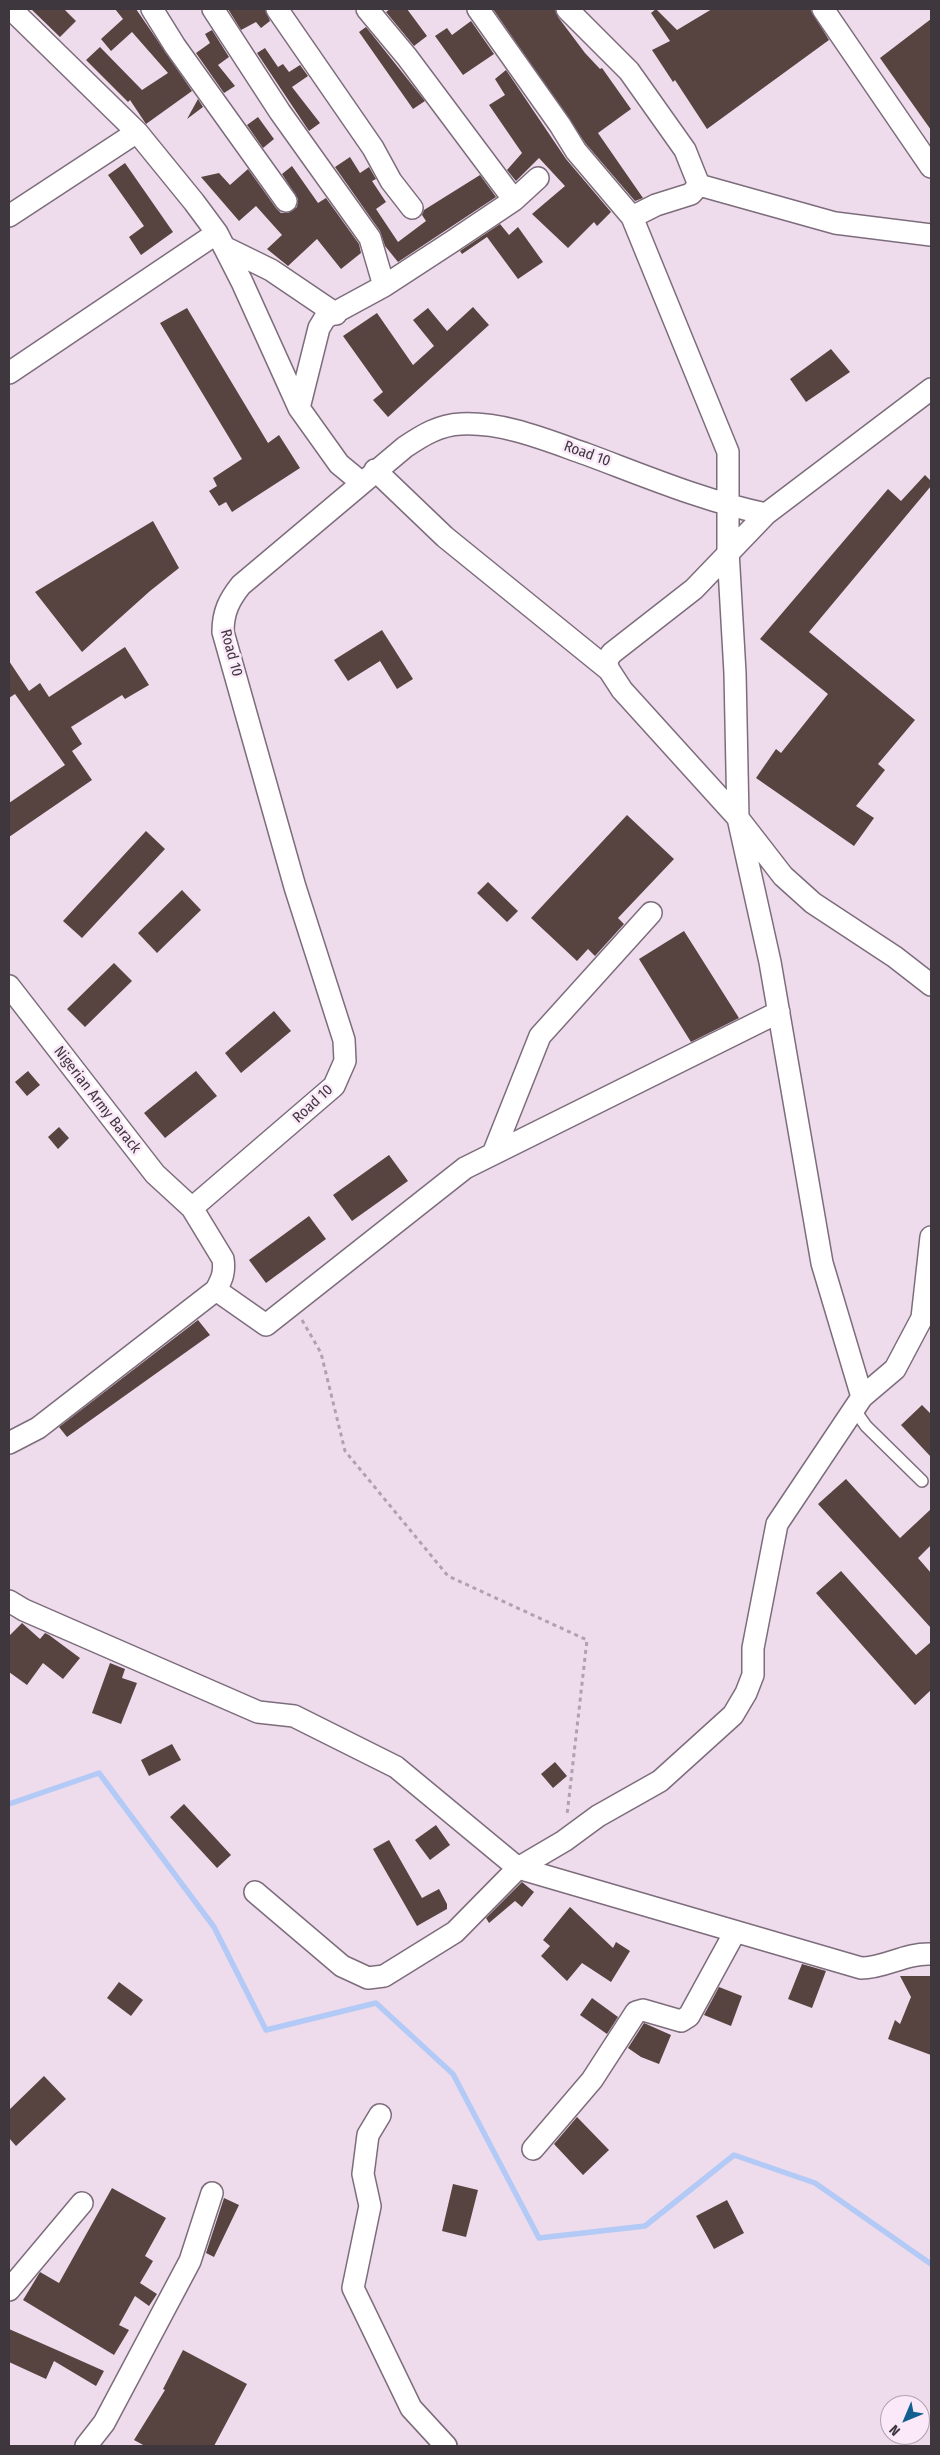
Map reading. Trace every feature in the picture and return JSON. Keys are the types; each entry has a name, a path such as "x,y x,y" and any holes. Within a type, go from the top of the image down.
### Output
{"street":[{"path":"11,9 137,132 221,240 299,408 339,464 369,476 609,670"},
{"path":"152,9 175,46 286,200"},
{"path":"213,9 280,112 370,238 384,286"},
{"path":"277,9 373,148 391,182 412,208"},
{"path":"367,9 407,57 514,200"},
{"path":"478,9 560,125 576,151 632,217 728,452 728,551 735,673 738,818 770,962 822,1263 858,1403"},
{"path":"567,9 629,70 685,150 699,185"},
{"path":"823,9 931,167"},
{"path":"9,216 137,132"},
{"path":"299,408 320,328 325,318 336,314 384,286 514,200 538,178"},
{"path":"632,217 656,205 691,194 699,185"},
{"path":"699,185 835,223 931,235"},
{"path":"221,240 271,270 336,314"},
{"path":"9,373 221,240"},
{"path":"931,389 766,514 694,588 612,653 606,661 609,670 622,690 738,818 783,876 813,903 895,957 931,985"},
{"name":"Road 10","path":"192,1208 334,1086 345,1061 344,1040 296,887 238,681 226,646 223,626 228,602 241,585 369,476 427,432 460,424 485,425 508,429 548,440 729,506 766,514"},
{"path":"493,1154 540,1036 651,913"},
{"name":"Nigerian Army Barack","path":"9,986 155,1174 192,1208 223,1259 222,1278 216,1290"},
{"path":"9,1443 38,1428 216,1290 266,1326 465,1168 779,1012"},
{"path":"255,1892 342,1966 368,1978 384,1976 413,1960 455,1932 518,1868 564,1841 598,1816 660,1781 734,1715 753,1675 755,1639 777,1524 858,1403 895,1369 922,1318 931,1237"},
{"path":"9,1601 24,1610 258,1712 294,1716 396,1767 518,1868 861,1968 871,1968 912,1954 931,1954"},
{"path":"532,2149 592,2080 636,2012 643,2010 681,2021 689,2016 735,1932"},
{"path":"380,2115 368,2135 363,2174 370,2206 353,2288 411,2408 437,2443"},
{"path":"86,2446 104,2422 190,2261 212,2193"},
{"path":"12,2280 82,2203"}],"lane":[{"path":"858,1403 866,1426 922,1481"}],"path":[{"path":"293,1304 321,1353 345,1451 448,1576 587,1640 564,1841"}],"building":[{"path":"31,9 64,9 76,21 60,37"},
{"path":"115,9 136,9 192,91 146,124 130,100 128,102 86,60 100,47 142,90 168,73 132,32 111,51 101,39 123,19"},
{"path":"228,9 265,9 270,21 261,28 256,22 241,30"},
{"path":"390,9 407,9 427,36 414,46 386,12"},
{"path":"493,9 555,9 558,17 585,53 600,69 602,68 631,109 598,133 643,198 635,201 586,144"},
{"path":"656,9 677,30 712,9 810,9 829,40 707,129 675,80 673,82 652,50 670,41 651,13"},
{"path":"931,19 931,130 880,58"},
{"path":"471,21 494,54 463,75 435,36 447,28 452,35"},
{"path":"366,27 425,101 413,109 359,32"},
{"path":"212,30 229,57 218,65 235,86 224,93 196,53 210,43 205,34"},
{"path":"265,48 278,67 283,64 289,72 300,65 308,76 292,87 320,123 309,131 257,53"},
{"path":"506,70 566,159 611,212 597,226 594,222 568,248 532,214 565,186 539,158 516,181 507,170 522,153 489,105 505,95 495,79"},
{"path":"198,99 203,107 187,119"},
{"path":"258,117 274,139 263,148 247,125"},
{"path":"350,157 360,173 369,167 376,179 372,181 386,202 376,209 398,242 426,221 422,215 424,210 480,175 496,197 398,262 385,246 380,231 335,167"},
{"path":"125,163 173,232 141,255 129,237 144,226 108,175"},
{"path":"292,166 318,203 326,198 359,244 361,253 341,269 317,239 288,266 267,249 282,235 256,206 239,221 201,177 219,173 230,185 248,169 276,208 281,213 288,213 297,207 298,199 282,174"},
{"path":"500,224 509,235 518,227 543,262 518,279 487,237 462,254 460,251"},
{"path":"473,307 489,325 388,417 373,400 383,392 343,336 377,313 413,365 434,346 413,320 428,308 447,331"},
{"path":"187,308 268,443 279,435 300,468 232,512 226,502 219,506 209,491 217,486 213,478 242,459 160,323"},
{"path":"831,349 850,372 806,402 790,379"},
{"path":"925,475 931,481 931,486 809,632 915,720 878,764 885,770 856,806 874,818 854,846 756,778 776,749 781,753 828,694 760,639 888,489 901,501"},
{"path":"153,521 179,568 150,591 82,652 35,592"},
{"path":"382,630 413,679 397,689 380,661 348,681 334,660"},
{"path":"125,647 149,685 125,699 122,695 71,727 82,744 72,751 92,780 9,837 9,803 65,765 15,694 9,698 9,661 29,691 40,683 49,697"},
{"path":"627,815 674,859 618,918 624,924 595,956 588,949 577,961 531,918"},
{"path":"146,831 165,849 82,938 63,921"},
{"path":"488,882 518,911 507,922 477,893"},
{"path":"182,890 201,910 157,953 138,933"},
{"path":"684,931 739,1018 691,1042 639,959"},
{"path":"114,963 132,981 85,1027 67,1009"},
{"path":"274,1011 291,1031 241,1073 225,1053"},
{"path":"28,1071 40,1085 27,1096 15,1082"},
{"path":"196,1071 217,1096 165,1138 144,1113"},
{"path":"59,1127 69,1138 58,1149 48,1137"},
{"path":"389,1155 408,1181 352,1221 333,1195"},
{"path":"309,1216 326,1239 266,1283 249,1260"},
{"path":"198,1320 210,1335 67,1437 59,1427"},
{"path":"922,1405 931,1414 931,1457 901,1425"},
{"path":"846,1479 900,1538 931,1509 931,1545 918,1558 931,1573 931,1628 818,1504"},
{"path":"841,1571 916,1655 931,1642 931,1690 915,1705 816,1593"},
{"path":"22,1623 40,1639 45,1633 80,1658 63,1679 43,1663 27,1685 9,1672 9,1636"},
{"path":"110,1663 125,1669 122,1678 137,1683 121,1724 92,1713"},
{"path":"172,1744 181,1760 149,1776 141,1760"},
{"path":"555,1762 567,1776 553,1788 541,1774"},
{"path":"184,1804 231,1855 217,1868 170,1817"},
{"path":"436,1825 450,1845 430,1860 415,1840"},
{"path":"389,1840 422,1898 439,1889 447,1904 447,1909 417,1926 373,1849"},
{"path":"522,1882 534,1892 522,1907 515,1901 489,1923 486,1918"},
{"path":"570,1907 613,1948 616,1942 630,1951 611,1982 582,1963 567,1981 541,1956 550,1946 543,1940"},
{"path":"802,1964 826,1971 812,2008 788,1999"},
{"path":"900,1976 931,1976 931,2055 888,2039 895,2020 900,2024 911,1997"},
{"path":"119,1982 143,2000 131,2016 107,1998"},
{"path":"719,1987 742,1996 731,2026 704,2015"},
{"path":"592,1998 618,2017 607,2034 580,2015"},
{"path":"644,2023 671,2035 659,2064 641,2057 628,2048"},
{"path":"44,2076 66,2099 16,2146 9,2138 9,2110"},
{"path":"577,2117 609,2150 583,2175 554,2144"},
{"path":"453,2184 478,2190 466,2237 442,2231"},
{"path":"112,2188 166,2218 145,2256 153,2261 140,2283 157,2294 149,2306 135,2296 119,2325 129,2330 114,2355 23,2300 40,2272 59,2283"},
{"path":"224,2198 239,2205 214,2257 206,2253"},
{"path":"727,2200 744,2233 714,2249 696,2216"},
{"path":"9,2329 104,2371 96,2386 54,2361 46,2379 9,2362"},
{"path":"183,2350 247,2384 214,2446 145,2446 134,2440 165,2390 163,2389"}],"waterway":[{"path":"9,1804 99,1773 214,1927 266,2030 376,2003 453,2074 539,2238 645,2226 734,2155 815,2183 931,2264"}]}
